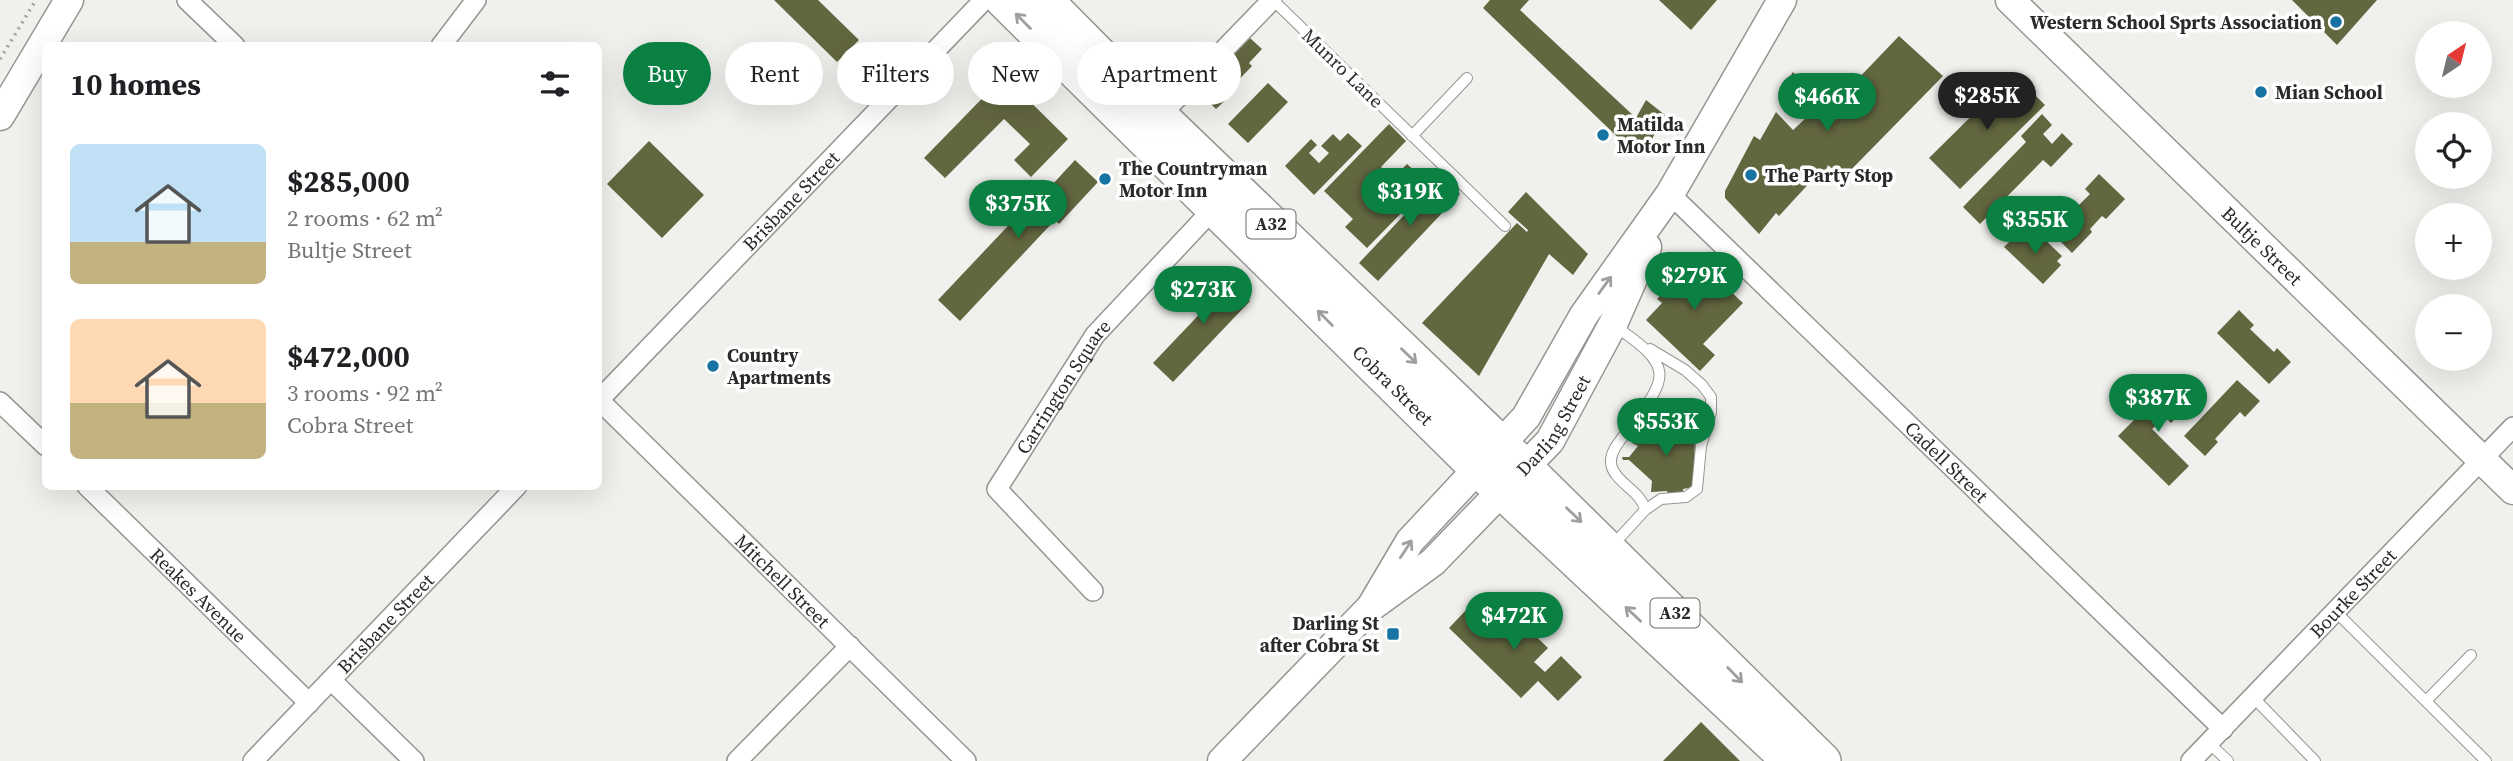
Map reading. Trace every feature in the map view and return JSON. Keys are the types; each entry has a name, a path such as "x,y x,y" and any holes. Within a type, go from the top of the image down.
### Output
{"highway":[{"name":"Cobra Street","path":"1003,0 1150,126 1501,468 1790,761"},
{"name":"Cobra Street","path":"1045,0 1150,126"},
{"name":"Cobra Street","path":"1501,468 1609,549 1823,761"}],"street":[{"path":"44,42 69,0"},
{"path":"187,0 231,42"},
{"path":"444,42 476,0"},
{"name":"Brisbane Street","path":"602,397 984,0"},
{"path":"1150,126 1272,0"},
{"name":"Darling Street","path":"1232,758 1371,607 1410,541 1501,468 1550,441 1602,323 1670,194 1782,0"},
{"name":"Bultje Street","path":"2010,0 2513,490"},
{"path":"0,116 42,45"},
{"name":"Darling Street","path":"1501,468 1526,417 1584,315 1670,194"},
{"name":"Cadell Street","path":"1670,194 2216,736"},
{"name":"Carrington Square","path":"1093,591 997,489 1095,335 1223,198"},
{"path":"0,402 42,442"},
{"name":"Mitchell Street","path":"602,403 966,761"},
{"name":"Bourke Street","path":"2191,761 2513,427"},
{"name":"Reakes Avenue","path":"91,490 309,703"},
{"name":"Brisbane Street","path":"253,761 513,490"},
{"path":"737,761 850,646"},
{"path":"331,680 414,761"}],"lane":[{"name":"Munro Lane","path":"1272,0 1505,226"},
{"path":"1412,136 1467,78"},
{"path":"1540,393 1562,372 1602,323 1685,370 1702,384 1711,397 1712,405 1702,437 1697,489 1686,498 1661,499 1645,510 1609,549"},
{"path":"1638,341 1657,362 1659,383 1654,396 1615,448 1611,464 1619,477 1640,498 1645,510"},
{"path":"2336,612 2486,761"},
{"path":"2426,701 2472,655"},
{"path":"2253,697 2315,761"},
{"path":"2216,736 2228,761"}],"path":[{"path":"0,59 36,0"}],"building":[{"path":"774,0 818,0 859,40 837,42 837,62 823,48 823,42 817,42"},
{"path":"1490,0 1529,0 1520,10 1636,118 1646,100 1665,115 1645,152 1629,148 1483,8"},
{"path":"1659,0 1717,0 1691,30"},
{"name":"Western School Sprts Association","path":"2292,0 2377,0 2337,45"},
{"path":"1899,36 1943,76 1843,178 1828,165 1821,181 1814,178 1779,216 1776,213 1759,234 1725,198 1725,191 1754,136 1760,140 1776,112 1793,130 1806,118 1779,93 1793,72 1829,109"},
{"path":"1250,38 1262,49 1249,63 1252,66 1241,77 1241,47"},
{"path":"2014,74 2045,105 1960,189 1929,158"},
{"path":"1268,83 1288,102 1248,143 1228,124"},
{"path":"976,105 1033,105 1068,139 1031,177 1014,160 1030,144 1004,119 945,178 924,158"},
{"path":"2042,114 2052,125 2043,134 2052,144 2062,133 2073,144 2051,167 2043,160 1980,224 1963,207 2026,142 2021,136"},
{"path":"1389,124 1406,141 1381,167 1393,178 1407,164 1421,177 1407,191 1415,199 1367,248 1345,227 1353,219 1324,191"},
{"path":"1348,133 1362,146 1314,195 1285,166 1311,139 1317,145 1309,153 1319,163 1329,153 1321,146 1333,134 1340,141"},
{"path":"649,141 704,195 662,238 607,184"},
{"path":"1075,160 1098,182 1059,224 1055,220 960,321 938,300 1023,210 1026,213"},
{"path":"2099,174 2125,199 2106,219 2102,216 2090,229 2092,232 2072,253 2047,228 2062,213 2066,218 2090,194 2085,189"},
{"path":"1441,176 1460,194 1378,281 1359,263"},
{"path":"1526,192 1588,254 1573,275 1549,254 1479,376 1422,323 1517,223 1527,232 1528,230 1508,212"},
{"path":"2019,232 2032,244 2040,235 2062,256 2057,261 2061,265 2043,284 2004,247"},
{"path":"1695,258 1743,303 1703,344 1715,355 1700,371 1646,320 1662,303 1657,299"},
{"path":"1217,270 1250,301 1173,382 1153,363 1211,302 1198,290"},
{"path":"2239,310 2254,325 2250,329 2274,352 2277,348 2291,362 2269,384 2217,333"},
{"path":"2237,380 2260,401 2245,417 2240,412 2215,439 2218,442 2205,456 2184,436"},
{"path":"2172,382 2192,401 2171,423 2165,417 2152,429 2189,466 2169,486 2118,436"},
{"path":"1653,421 1664,429 1695,429 1694,487 1683,489 1684,497 1668,496 1667,491 1651,492 1652,481 1629,460 1623,460 1622,457 1629,457 1638,446 1632,443"},
{"path":"1501,602 1548,648 1534,662 1545,672 1561,656 1582,677 1558,701 1538,681 1521,698 1449,628 1467,609 1481,623"},
{"path":"1701,722 1740,761 1663,761"}],"place":[{"name":"Western School Sprts Association","path":"2336,22"},
{"name":"Mian School","path":"2261,92"},
{"name":"Matilda Motor Inn","path":"1603,135"},
{"name":"The Party Stop","path":"1751,175"},
{"name":"The Countryman Motor Inn","path":"1105,179"},
{"name":"Country Apartments","path":"713,366"},
{"name":"Darling St after Cobra St","path":"1393,634"}]}
